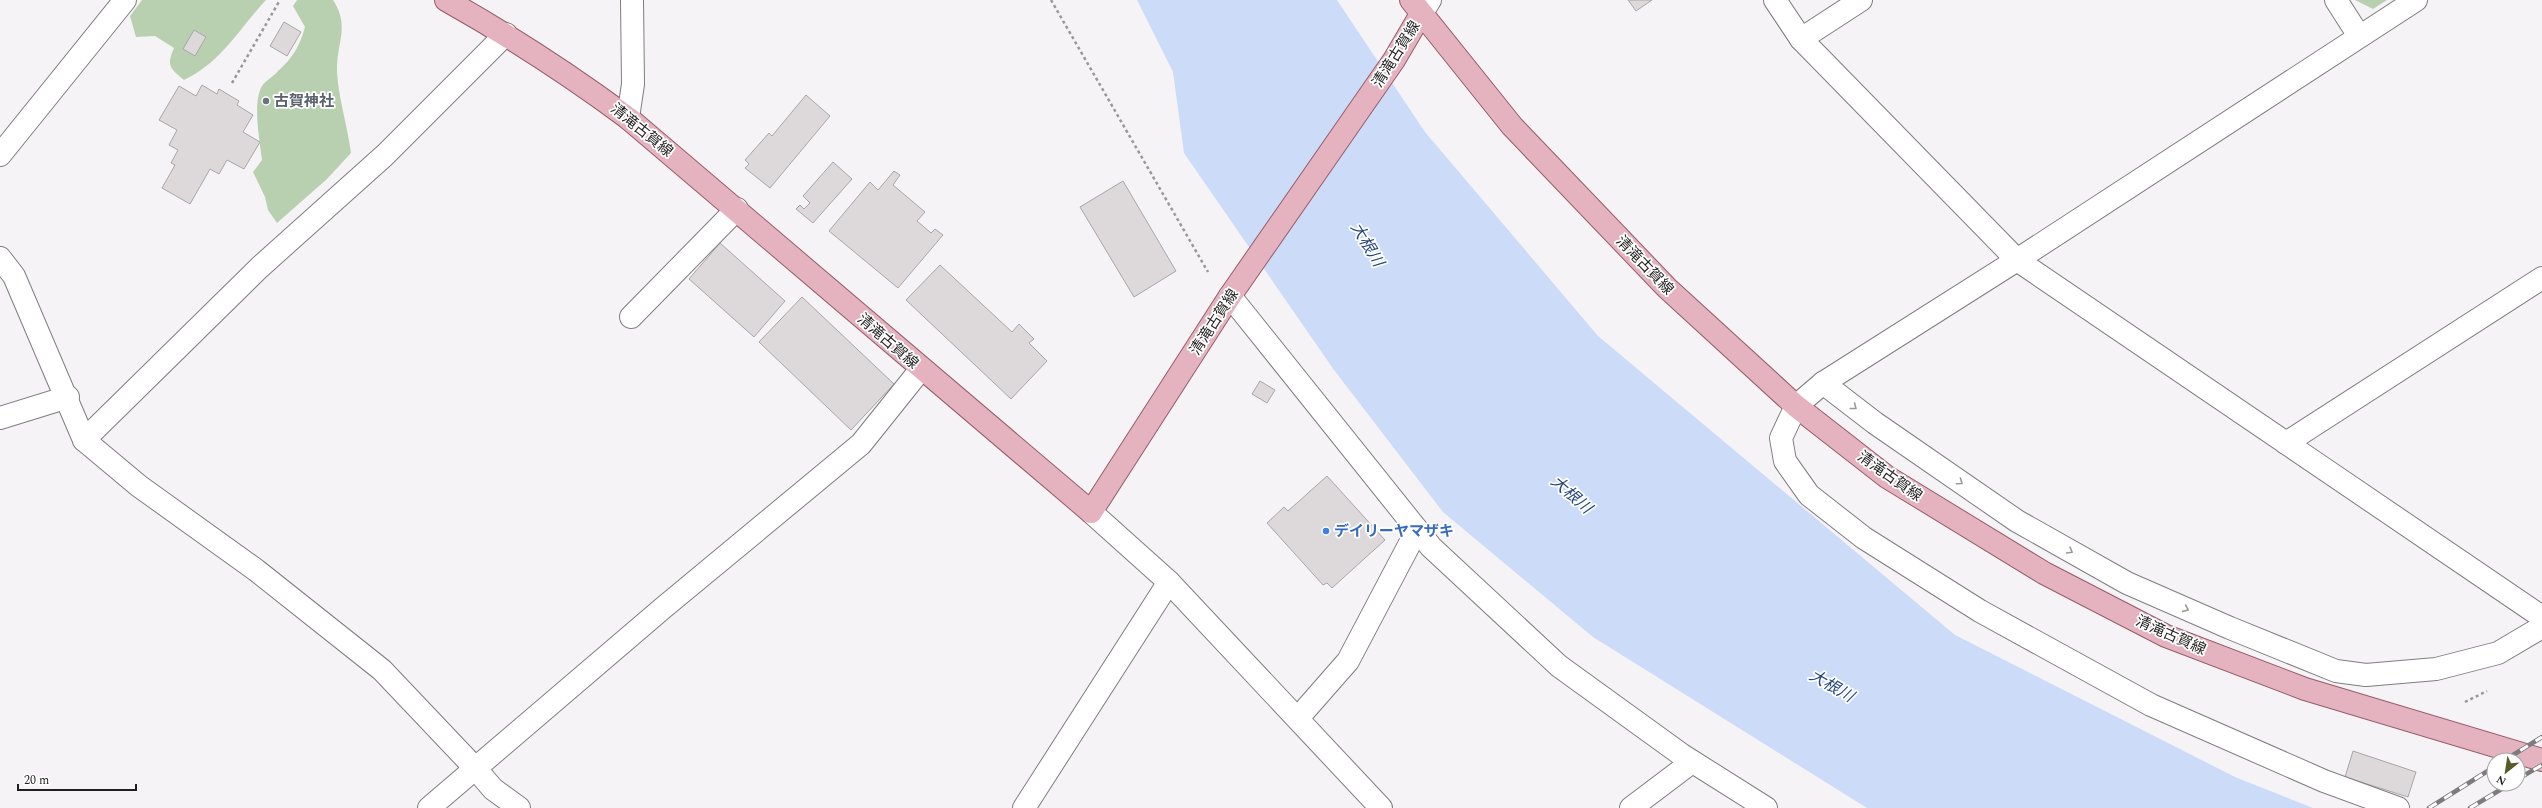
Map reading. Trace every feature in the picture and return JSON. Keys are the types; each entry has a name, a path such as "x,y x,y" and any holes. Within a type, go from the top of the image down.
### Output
{"main road":[{"name":"清滝古賀線","path":"446,0 506,34 568,73 628,118 737,209 921,369 1091,512 1230,296 1394,60 1420,5 1512,126 1667,288 1796,406 1887,477 2044,573 2166,636 2305,689 2542,760"}],"street":[{"path":"0,155 125,0"},
{"path":"628,118 633,84 632,0"},
{"path":"1775,0 1801,39 2017,260 2542,617"},
{"path":"1801,39 1861,0"},
{"path":"2336,0 2359,36"},
{"path":"2398,808 2324,781 2151,705 1980,611 1864,538 1809,495 1785,461 1781,438 1796,406 1823,383 2017,260 2416,0"},
{"path":"84,440 260,267 385,155 506,34"},
{"path":"631,316 737,209"},
{"path":"0,258 14,276 68,397 84,440 139,486 256,570 382,670 475,768 492,789 519,808"},
{"path":"2286,443 2542,278"},
{"path":"1230,296 1431,547 1558,666 1692,762 1766,808"},
{"path":"430,808 656,613 861,444 921,369"},
{"path":"1823,383 1874,423 2017,521 2127,583 2230,628 2336,671 2366,674 2436,669 2498,652 2542,627"},
{"path":"0,418 68,397"},
{"path":"1091,512 1169,582 1381,808"},
{"path":"1298,718 1348,661 1417,530"},
{"path":"1024,808 1169,582"},
{"path":"1631,808 1692,762"}],"path":[{"path":"232,83 280,0"},
{"path":"1051,0 1204,268 1230,296"}],"green space":[{"path":"142,0 266,0 219,55 197,73 184,80 175,72 170,63 174,48 155,36 136,37 130,16"},
{"path":"297,0 333,0 338,9 342,26 337,78 351,153 327,179 277,223 268,210 265,197 253,172 262,160 257,112 259,93 262,86 288,61 301,40 305,27 293,6"},
{"path":"2355,0 2387,0 2373,9"}],"water":[{"name":"大根川","path":"1137,0 1337,0 1425,132 1598,336 1955,635 2235,777 2313,808 1867,808 1593,637 1443,512 1334,370 1184,153 1173,72"}],"building":[{"path":"1628,0 1652,0 1636,11"},
{"path":"284,22 301,32 287,56 270,46"},
{"path":"194,30 206,37 195,56 183,49"},
{"path":"202,85 217,94 219,89 239,101 237,105 253,115 243,132 260,142 244,169 227,160 219,174 210,169 190,204 162,188 175,165 171,163 178,150 169,145 177,130 159,120 179,86 196,96"},
{"path":"806,95 830,116 770,188 745,168 749,164 745,160 769,133 772,136"},
{"path":"833,162 852,179 813,223 796,209 800,205 804,209 810,203 803,196"},
{"path":"894,171 900,175 893,185 925,212 917,221 931,233 935,229 943,235 898,288 829,231 870,182 878,190"},
{"path":"1123,181 1176,271 1134,297 1080,207"},
{"path":"720,243 785,301 754,337 689,279"},
{"path":"940,265 1012,332 1019,324 1034,339 1029,343 1047,361 1011,399 906,300"},
{"path":"802,297 894,384 851,430 759,342"},
{"path":"1260,381 1275,390 1267,403 1252,394"},
{"name":"デイリーヤマザキ","path":"1327,476 1385,540 1332,588 1327,583 1323,585 1267,523 1284,507 1288,511"},
{"path":"2353,751 2416,772 2408,797 2345,777"}],"railway":[{"path":"2518,752 2542,737"},
{"path":"2526,774 2542,765"},
{"path":"2429,808 2486,772"},
{"path":"2470,808 2497,792"}],"place":[{"name":"古賀神社","path":"266,101"},
{"name":"デイリーヤマザキ","path":"1326,531"}]}
